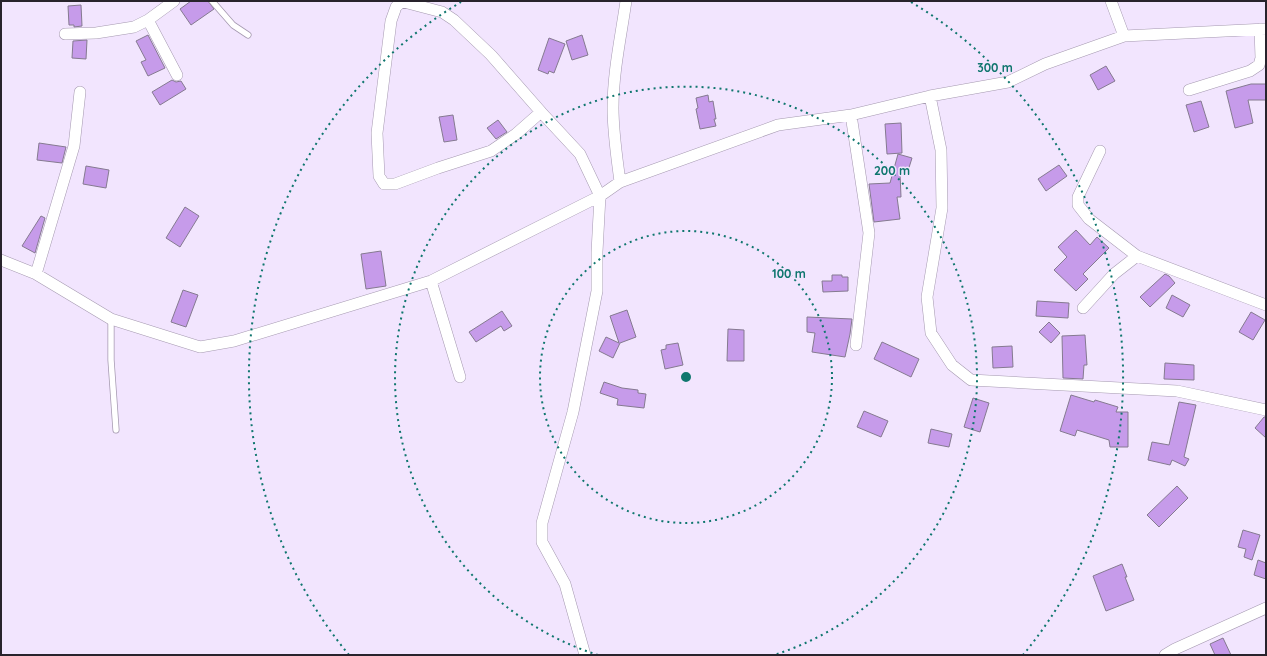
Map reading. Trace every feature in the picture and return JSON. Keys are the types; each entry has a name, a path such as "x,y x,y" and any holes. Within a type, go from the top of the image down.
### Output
{"street":[{"path":"65,34 96,33 134,27 148,20 174,1"},
{"path":"541,112 516,134 491,151 395,184 384,184 379,176 377,133 391,21 400,1 442,12 454,20 491,55 580,154 600,196 597,252 597,291 573,412 542,522 542,542 565,584 585,655"},
{"path":"620,182 613,108 618,54 626,1"},
{"path":"1111,1 1124,36"},
{"path":"148,20 176,75"},
{"path":"1,260 36,274 111,319 200,347 234,342 431,281 600,196 620,182 778,126 851,115 930,96 1008,82 1045,64 1124,36 1263,29 1261,58 1258,65 1250,71 1190,90"},
{"path":"36,274 74,146 80,92"},
{"path":"930,96 941,150 942,208 927,298 931,333 952,365 971,380 1177,391 1266,410"},
{"path":"851,115 869,233 856,346"},
{"path":"1100,151 1078,197 1078,205 1089,219 1137,256 1266,305"},
{"path":"1083,308 1114,274 1137,256"},
{"path":"431,281 460,378"},
{"path":"1165,655 1176,652 1266,608"}],"lane":[{"path":"212,1 233,25 248,35"},
{"path":"111,319 111,360 116,430"}],"building":[{"path":"191,1 208,1 214,9 191,25 180,9"},
{"path":"81,5 82,26 74,27 74,25 69,25 68,6"},
{"path":"148,35 165,68 148,76 141,62 146,60 136,41"},
{"path":"582,35 588,55 572,60 566,41"},
{"path":"549,38 565,44 554,73 549,71 548,74 538,70"},
{"path":"87,40 86,59 72,58 73,41"},
{"path":"1106,66 1115,81 1098,90 1090,75"},
{"path":"172,80 176,82 181,81 186,89 160,105 152,92"},
{"path":"1251,84 1266,84 1266,100 1248,100 1253,123 1235,128 1226,91"},
{"path":"708,95 709,102 713,101 716,126 700,129 696,109 698,108 696,98"},
{"path":"1201,101 1209,127 1194,132 1186,105"},
{"path":"453,115 457,140 444,142 439,117"},
{"path":"498,120 507,132 496,139 487,128"},
{"path":"901,123 902,153 887,154 885,124"},
{"path":"39,143 66,147 62,163 37,160"},
{"path":"898,154 912,158 907,174 900,173 901,197 897,197 900,219 874,222 869,184 890,183"},
{"path":"1059,165 1067,176 1046,191 1038,179"},
{"path":"86,166 109,170 106,188 83,184"},
{"path":"185,207 199,216 180,247 166,238"},
{"path":"41,216 45,218 35,253 22,246"},
{"path":"1076,230 1090,245 1097,237 1109,248 1083,274 1088,279 1076,291 1054,270 1067,257 1058,247"},
{"path":"381,251 386,286 366,289 361,254"},
{"path":"1165,274 1175,283 1150,307 1140,297"},
{"path":"832,275 842,275 842,277 848,277 848,291 823,292 822,281 832,281"},
{"path":"183,290 198,295 186,327 171,322"},
{"path":"1172,295 1190,305 1183,317 1166,308"},
{"path":"1037,301 1069,303 1068,318 1036,316"},
{"path":"627,310 636,337 620,343 613,358 599,351 606,337 619,343 610,316"},
{"path":"502,311 512,326 504,331 501,326 476,342 469,332"},
{"path":"1251,312 1265,320 1253,340 1239,332"},
{"path":"807,317 852,319 845,357 812,352 815,333 807,332"},
{"path":"1049,322 1060,333 1051,343 1039,332"},
{"path":"728,329 744,330 744,361 727,361"},
{"path":"1085,335 1087,365 1084,365 1083,379 1063,378 1062,336"},
{"path":"882,342 919,359 911,377 874,359"},
{"path":"678,343 683,365 665,369 661,350 666,349 666,345"},
{"path":"1012,346 1013,367 993,368 992,347"},
{"path":"1165,363 1194,365 1194,380 1164,379"},
{"path":"604,382 622,388 638,390 638,393 646,394 644,408 617,405 618,399 600,393"},
{"path":"1071,395 1118,407 1116,412 1128,412 1128,447 1110,447 1109,440 1077,430 1075,436 1060,431"},
{"path":"973,398 989,403 980,432 964,427"},
{"path":"1179,402 1196,405 1184,457 1189,459 1185,466 1172,460 1170,465 1148,460 1152,442 1169,445"},
{"path":"864,411 888,421 881,437 857,427"},
{"path":"1264,417 1266,417 1266,438 1255,428"},
{"path":"931,429 952,434 949,447 928,443"},
{"path":"1177,486 1188,498 1159,527 1147,515"},
{"path":"1243,530 1260,535 1252,560 1244,557 1246,549 1238,547"},
{"path":"1258,560 1266,563 1266,579 1254,575"},
{"path":"1122,564 1127,577 1125,577 1134,600 1106,611 1093,576"},
{"path":"1223,638 1231,655 1215,655 1210,644"}]}
